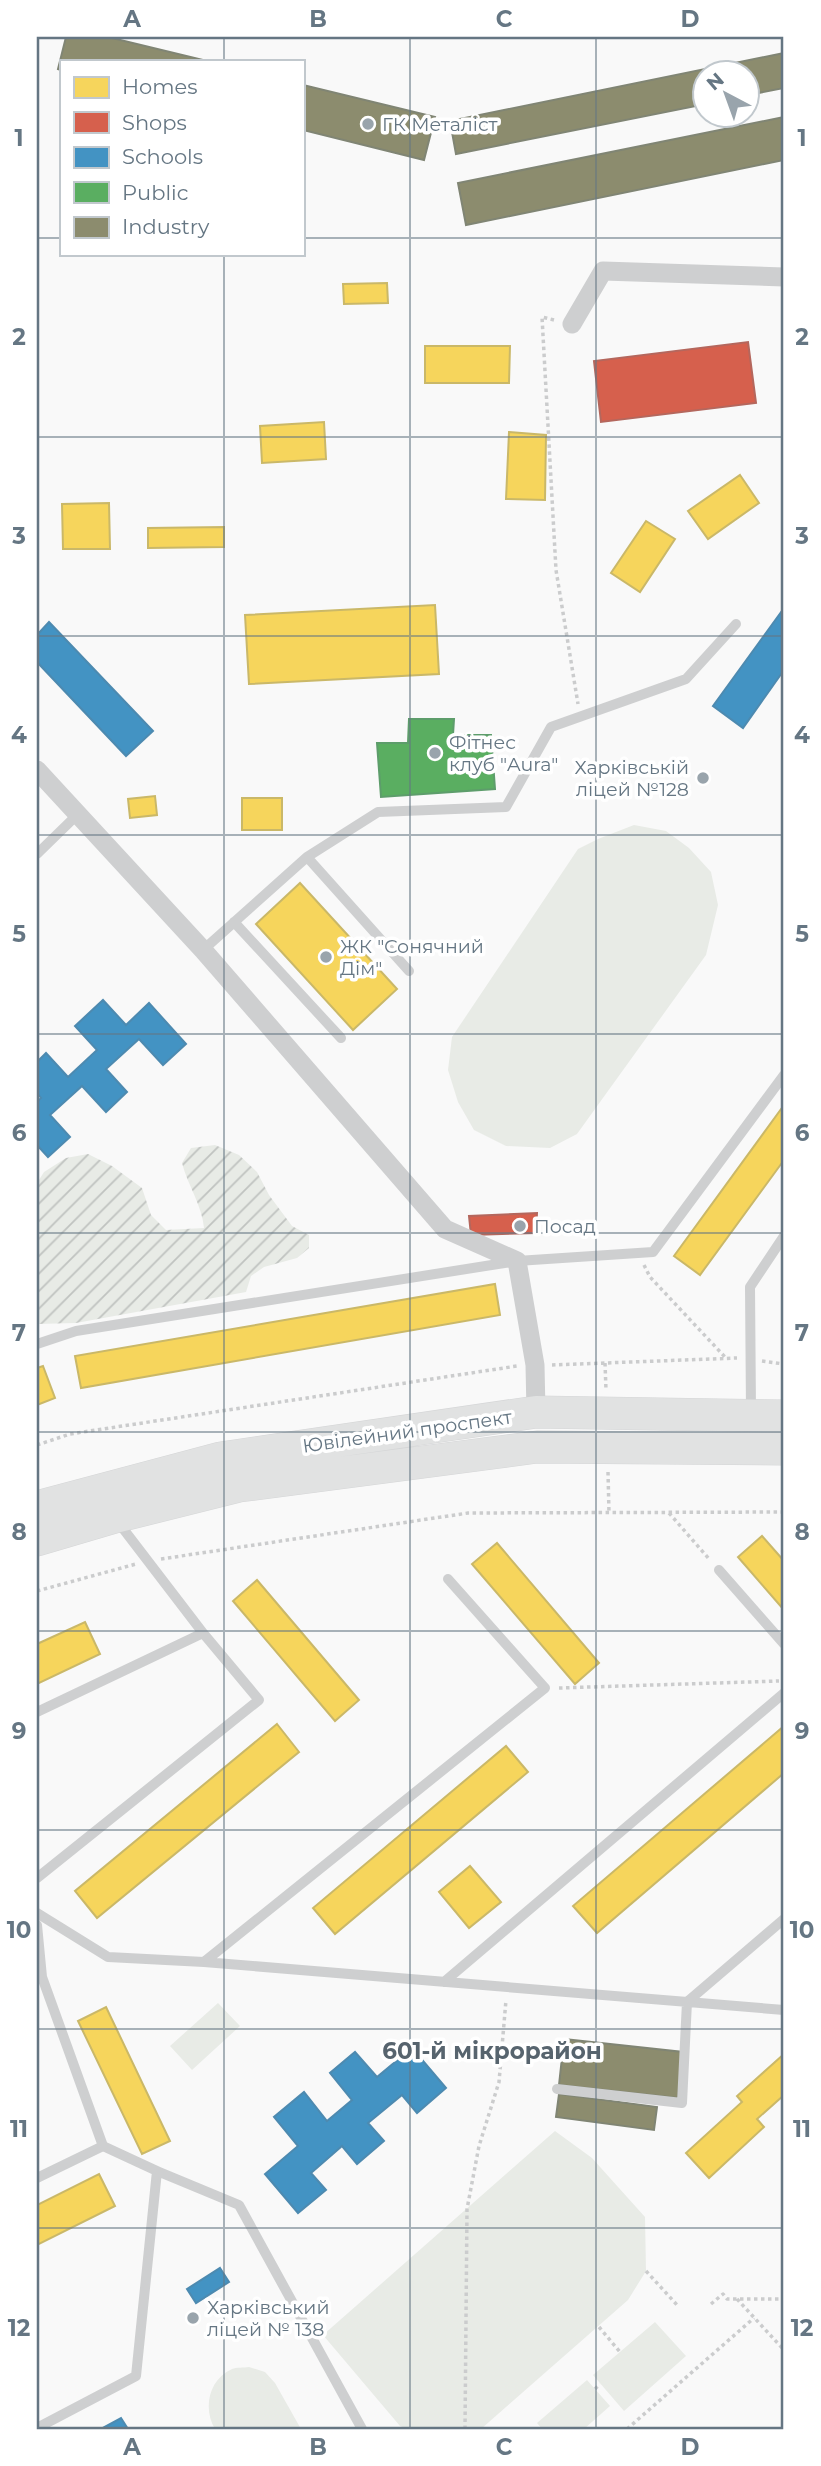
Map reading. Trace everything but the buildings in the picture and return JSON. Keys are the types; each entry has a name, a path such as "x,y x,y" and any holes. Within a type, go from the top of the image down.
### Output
{"main road":[{"name":"Ювілейний проспект","path":"37,1507 221,1458 536,1412 784,1416"},
{"path":"536,1412 537,1447"},
{"name":"Ювілейний проспект","path":"37,1539 239,1486 537,1447 784,1449"}],"street":[{"path":"572,324 603,271 784,277"},
{"path":"37,770 203,950 445,1229 517,1261 535,1366 536,1412"}],"lane":[{"path":"203,950 307,857 378,811 506,807 551,727 686,678 736,624"},
{"path":"37,854 78,814"},
{"path":"307,857 410,971"},
{"path":"234,922 341,1038"},
{"path":"37,1344 76,1331 517,1261 653,1252 784,1075"},
{"path":"751,1415 750,1287 784,1236"},
{"path":"37,1878 259,1700 203,1633 114,1517"},
{"path":"719,1570 784,1644"},
{"path":"204,1962 544,1688 448,1579"},
{"path":"37,1713 203,1633"},
{"path":"444,1982 784,1693"},
{"path":"37,1913 108,1957 204,1962 784,2010"},
{"path":"557,2089 682,2103 687,2002 784,1919"},
{"path":"37,1925 42,1977 103,2146 239,2204 362,2429"},
{"path":"37,2178 103,2146"},
{"path":"37,2428 135,2376 157,2171"}],"path":[{"path":"572,324 542,317 556,570 580,717"},
{"path":"638,1253 650,1277 725,1357"},
{"path":"37,1445 70,1434 502,1367 725,1357 784,1364"},
{"path":"605,1362 606,1392"},
{"path":"608,1467 609,1513"},
{"path":"37,1591 148,1561 468,1513 784,1512"},
{"path":"669,1513 719,1570"},
{"path":"544,1688 784,1681"},
{"path":"466,2429 467,2209 479,2146 499,2082 507,1987"},
{"path":"646,2271 678,2306"},
{"path":"711,2304 723,2294 727,2299 784,2299"},
{"path":"737,2299 784,2350"},
{"path":"627,2429 754,2318"},
{"path":"599,2326 620,2352"},
{"path":"595,2389 600,2384"}],"shaded area":[{"path":"634,825 666,831 689,848 711,872 718,905 706,955 577,1134 550,1148 506,1146 474,1130 458,1102 448,1070 452,1037 578,849"},
{"path":"215,1145 239,1155 257,1172 269,1195 292,1226 309,1235 309,1248 297,1258 264,1267 251,1276 246,1292 76,1323 37,1324 37,1183 44,1172 66,1158 88,1154 112,1166 142,1188 151,1215 166,1230 204,1228 201,1211 182,1163 191,1148"},
{"path":"218,2003 240,2026 192,2070 170,2046"},
{"path":"555,2131 592,2158 645,2217 646,2271 628,2300 481,2429 408,2429 400,2426 323,2335"},
{"path":"655,2322 686,2356 624,2411 593,2375"},
{"path":"249,2367 265,2372 275,2383 301,2429 215,2429 209,2413 213,2388 224,2374 232,2369"},
{"path":"587,2380 610,2406 584,2429 542,2429 537,2423"}],"place":[{"name":"ГК Металіст","path":"368,124"},
{"name":"Фітнес клуб \"Aura\"","path":"435,753"},
{"name":"Харківській ліцей №128","path":"703,778"},
{"name":"ЖК \"Сонячний Дім\"","path":"326,957"},
{"name":"Посад","path":"520,1226"},
{"name":"Харківський ліцей № 138","path":"193,2318"}],"district":[{"name":"601-й мікрорайон","path":"492,2051"}]}
